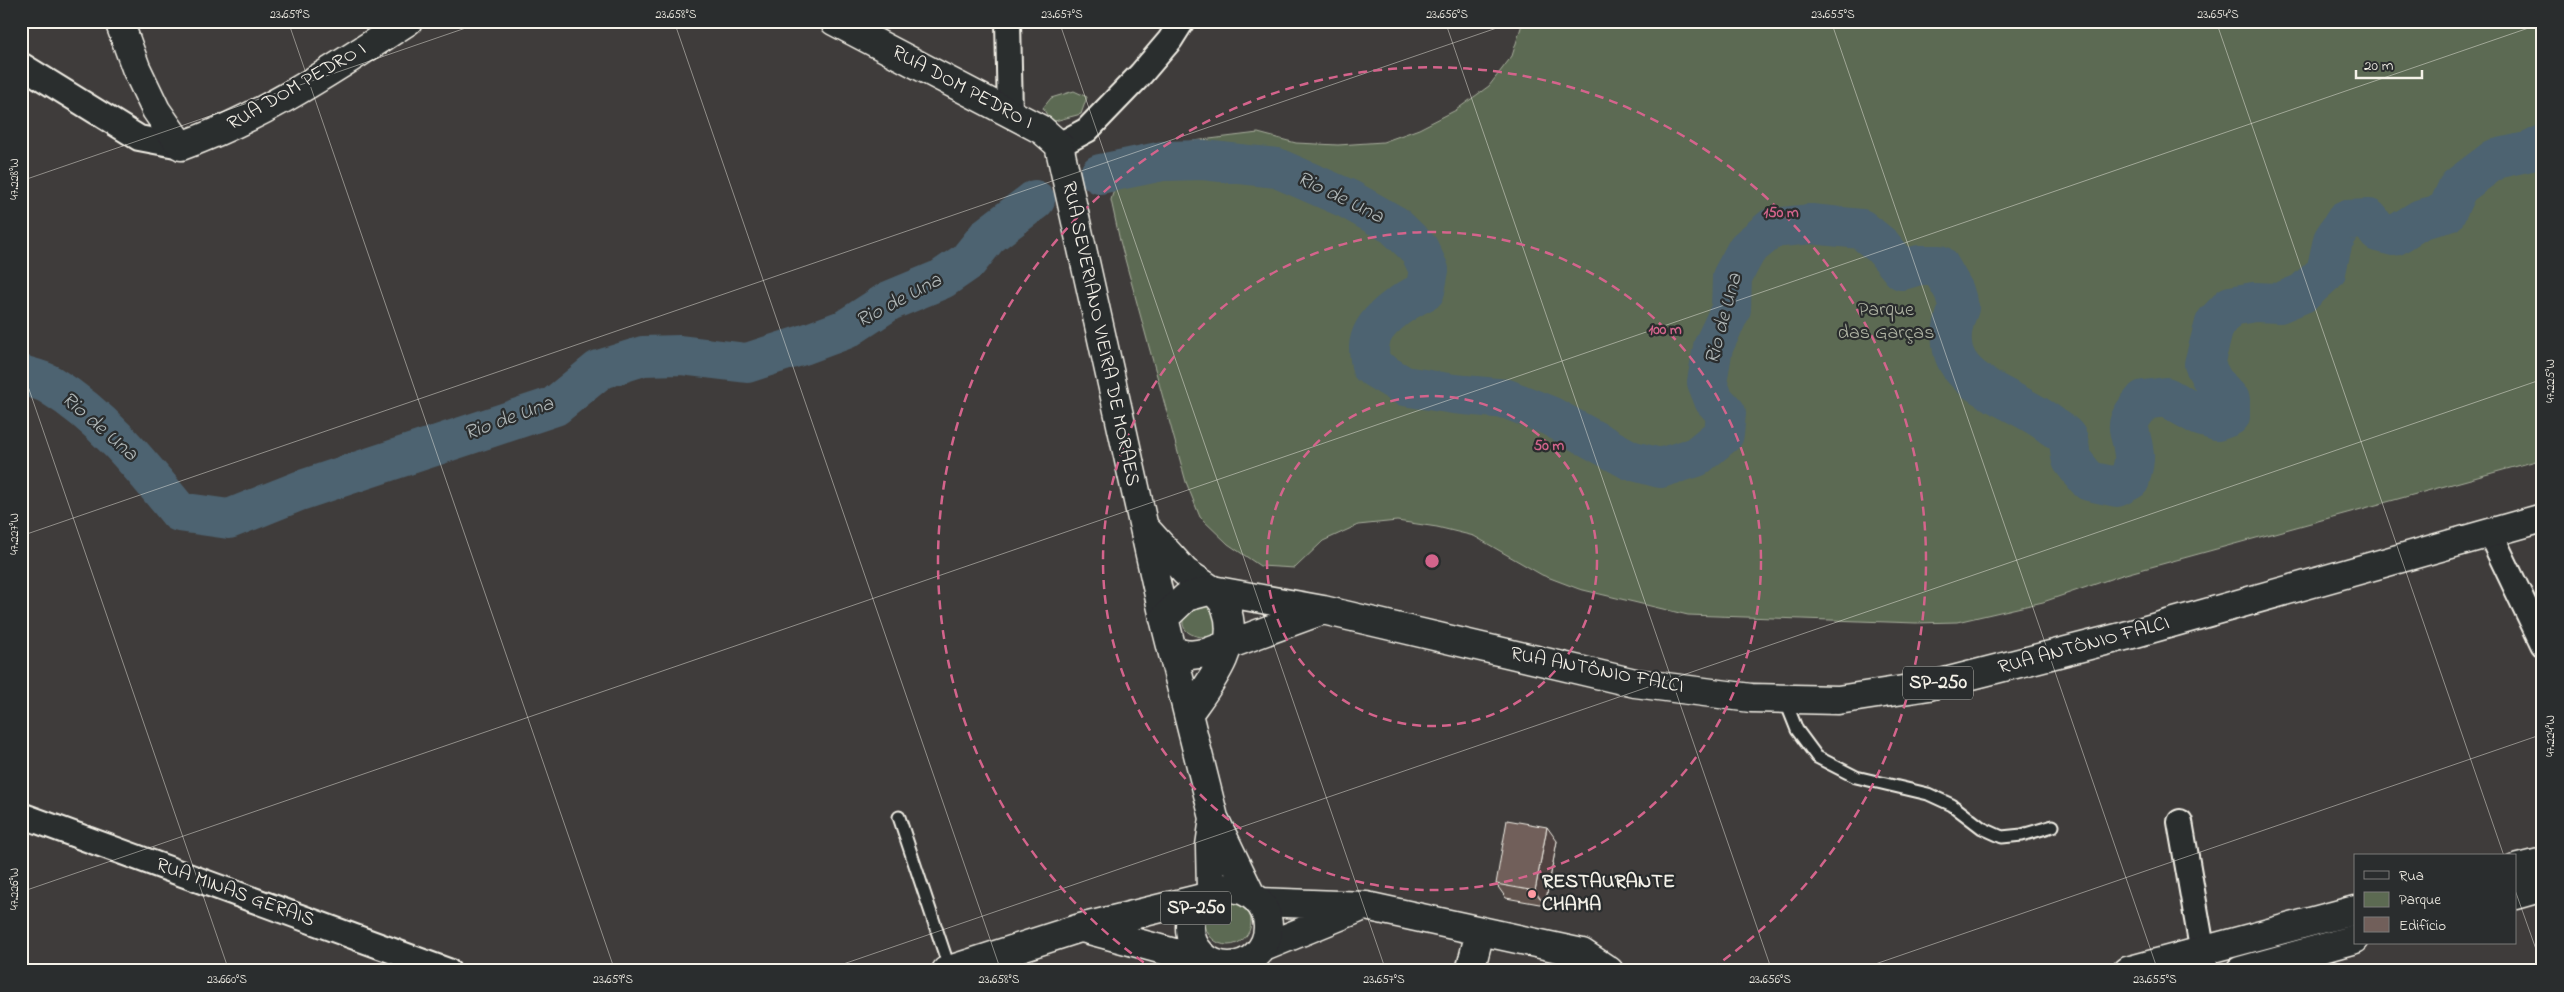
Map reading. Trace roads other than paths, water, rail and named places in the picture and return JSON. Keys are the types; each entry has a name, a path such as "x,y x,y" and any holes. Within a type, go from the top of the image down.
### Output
{"main road":[{"path":"119,21 136,68 156,110 181,146"},
{"name":"RUA DOM PEDRO I","path":"181,146 214,134 292,94 408,21"},
{"name":"RUA DOM PEDRO I","path":"834,21 1042,130 1059,145"},
{"name":"RUA SEVERIANO VIEIRA DE MORAES","path":"1059,145 1141,523 1214,818 1254,897"},
{"name":"RUA ANTÔNIO FALCI","path":"1164,618 1186,598 1212,590 1323,610 1635,683 1751,698 1838,700 1930,686 2124,636 2543,518"},
{"name":"RUA SEVERIANO VIEIRA DE MORAES","path":"1141,523 1185,572 1212,590 1226,606 1230,623 1228,644 1221,665 1188,714"},
{"path":"1173,652 1190,655 1206,653 1323,610"},
{"name":"RUA SEVERIANO VIEIRA DE MORAES","path":"1206,895 1214,818"},
{"path":"2516,870 2543,862"},
{"path":"2516,895 2543,887"},
{"name":"SP-250","path":"949,970 1080,928 1230,888 1254,897 1268,924 1264,947"},
{"name":"SP-250","path":"1206,895 1190,919 1192,943 1224,967"},
{"path":"1254,897 1366,906 1582,953 1610,971"},
{"path":"1224,967 1250,961 1264,947 1318,923 1366,906"},
{"path":"2127,971 2204,960 2354,910"},
{"name":"SP-250","path":"1080,928 1224,967"},
{"path":"1470,971 1480,932"},
{"path":"2240,971 2354,939"}],"street":[{"path":"1008,21 1010,114"},
{"path":"1059,145 1087,130 1141,74 1170,40 1182,21"},
{"path":"21,65 139,138 181,146"},
{"path":"2490,533 2543,644"},
{"name":"RUA MINAS GERAIS","path":"21,815 448,971"},
{"path":"2180,822 2204,960"}],"lane":[{"path":"1784,699 1797,730 1817,757 1856,777 1928,794 1952,805 1982,828 2002,837 2022,835 2053,826"},
{"path":"899,817 949,970"}],"waterway":[{"name":"Rio de Una","path":"1100,174 1163,161 1203,160 1277,168 1348,199 1394,225 1419,249 1429,270 1425,291 1390,313 1382,320 1371,337 1369,347 1371,366 1404,386 1454,394 1507,399 1550,416 1630,460 1660,468 1696,457 1724,434 1726,413 1714,400 1707,382 1713,347 1731,309 1732,277 1747,249 1772,228 1811,224 1861,229 1882,246 1902,270 1919,265 1939,265 1954,291 1959,308 1952,333 1954,353 1963,369 1977,382 2034,414 2064,434 2070,446 2072,460 2089,481 2117,487 2130,480 2134,458 2129,422 2144,400 2166,397 2200,416 2217,421 2230,416 2230,400 2214,383 2204,364 2215,323 2231,306 2254,302 2279,303 2303,293 2326,272 2333,240 2346,220 2369,219 2378,232 2394,236 2421,219 2446,213 2458,187 2495,159 2531,151 2543,145"},
{"name":"Rio de Una","path":"21,375 47,383 87,412 120,443 179,512 229,519 299,491 555,406 599,370 643,356 680,355 747,363 846,329 889,301 942,279 968,261 988,236 1035,200"}],"place":[{"name":"RESTAURANTE CHAMA","path":"1532,894"}],"park label":[{"name":"Parque das Garças","path":"1886,322"}]}
